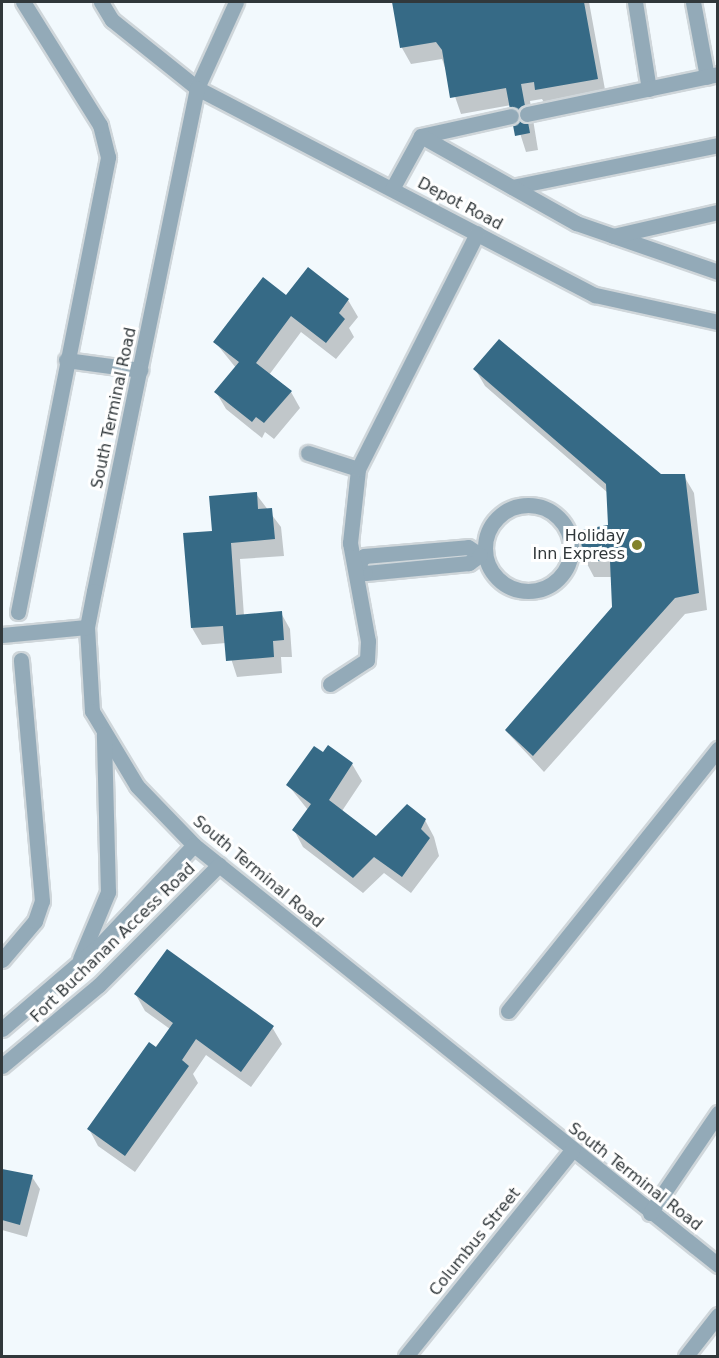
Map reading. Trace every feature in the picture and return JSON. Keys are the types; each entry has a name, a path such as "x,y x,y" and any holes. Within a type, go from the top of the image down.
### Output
{"street":[{"path":"18,612 66,360 108,157 100,125 23,2"},
{"name":"Depot Road","path":"101,2 112,20 197,88 595,295 717,321"},
{"name":"South Terminal Road","path":"236,2 197,88 87,627 92,711 137,786 194,845 717,1265"},
{"path":"635,2 649,88"},
{"path":"421,135 712,76 693,2"},
{"path":"392,189 421,135"},
{"path":"421,135 576,223 717,272"},
{"path":"512,187 717,145"},
{"path":"613,236 717,212"},
{"path":"330,684 367,660 368,641 355,566 358,469 477,233"},
{"path":"66,360 140,370"},
{"path":"308,453 358,469"},
{"path":"355,566 364,573 469,563 482,555 490,528 500,516 526,505 554,514 570,538 561,577 537,591 504,584 482,555"},
{"path":"2,634 87,627"},
{"path":"2,960 35,921 42,902 21,660"},
{"path":"79,962 108,892 104,731"},
{"path":"508,1011 717,749"},
{"name":"Fort Buchanan Access Road","path":"2,1029 79,962 194,845"},
{"name":"Fort Buchanan Access Road","path":"2,1066 99,985 219,865"},
{"path":"650,1213 717,1113"},
{"name":"Columbus Street","path":"406,1356 572,1150"},
{"path":"686,1356 717,1315"}],"building":[{"path":"392,2 584,2 598,79 535,90 534,82 521,84 530,133 515,136 506,88 450,98 442,50 436,42 400,48"},
{"path":"308,267 349,299 339,313 345,319 326,343 291,316 256,363 292,391 264,423 256,417 252,422 214,392 239,362 213,342 263,277 286,295"},
{"name":"Holiday Inn Express","path":"499,339 661,474 685,474 699,593 675,598 533,756 505,730 612,607 610,561 583,561 580,530 608,525 606,484 473,369"},
{"path":"257,492 258,509 272,508 275,539 231,543 236,615 282,611 284,640 273,641 274,657 226,661 223,626 191,628 183,533 212,531 209,496"},
{"path":"328,745 353,763 329,800 376,836 407,804 426,819 421,829 430,838 402,877 374,857 353,878 292,830 311,804 286,785 314,746 323,752"},
{"path":"167,949 274,1026 241,1072 196,1039 182,1060 189,1066 125,1156 87,1129 149,1042 156,1047 173,1023 134,994"},
{"path":"2,1169 33,1175 20,1225 2,1220"}],"place":[{"name":"Holiday Inn Express","path":"637,545"}]}
